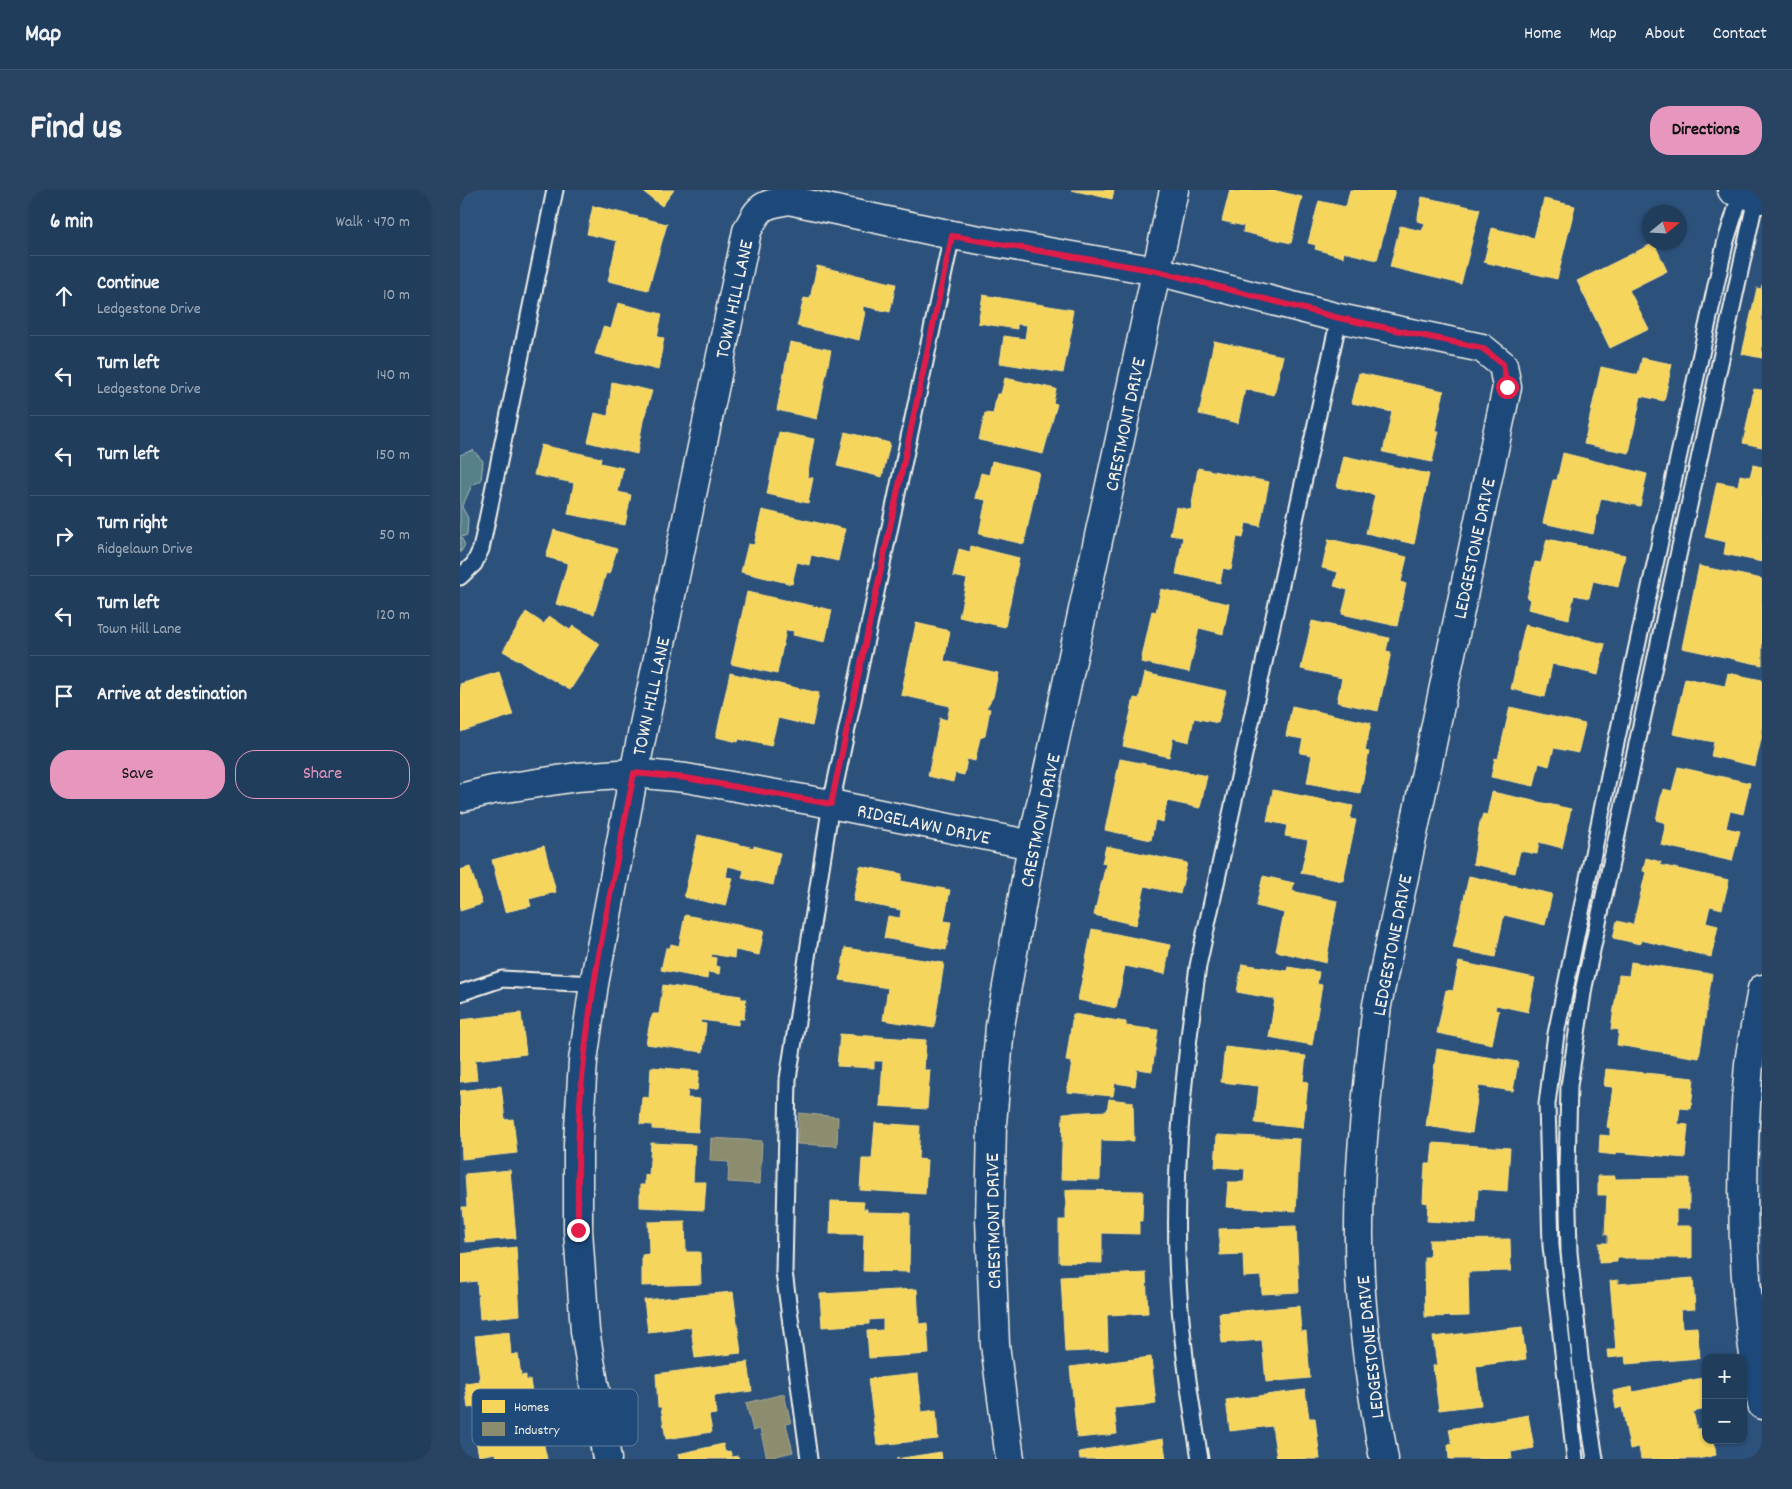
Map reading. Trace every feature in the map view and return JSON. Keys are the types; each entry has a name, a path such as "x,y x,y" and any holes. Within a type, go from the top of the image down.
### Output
{"street":[{"name":"CRESTMONT DRIVE","path":"1010,1459 995,1345 990,1220 992,1124 1000,1026 1032,845 1174,190"},
{"name":"LEDGESTONE DRIVE","path":"789,200 952,236 1157,271 1339,318 1482,348 1503,364 1507,387 1377,1005 1366,1098 1360,1205 1361,1293 1372,1396 1384,1459"},
{"name":"TOWN HILL LANE","path":"595,1389 585,1331 578,1230 578,1144 584,1061 594,984 634,773 747,231 755,214 764,205 789,200"},
{"name":"RIDGELAWN DRIVE","path":"460,798 492,790 576,777 634,773 686,778 831,804 1032,845"},
{"path":"1762,989 1749,1063 1744,1182 1747,1289 1755,1366 1762,1405"},
{"name":"TOWN HILL LANE","path":"605,1446 607,1459"}],"lane":[{"path":"460,577 474,564 481,549 555,190"},
{"path":"1575,1459 1551,1246 1547,1104 1556,1034 1612,761 1721,263 1748,195"},
{"path":"1595,1459 1582,1376 1569,1252 1567,1170 1569,1086 1584,987 1748,195"},
{"path":"809,1459 784,1272 788,1079 831,804 952,236"},
{"path":"1200,1459 1186,1369 1177,1256 1179,1152 1186,1052 1198,966 1339,318"},
{"path":"460,994 502,979 594,984"}],"green space":[{"path":"473,450 483,461 481,481 472,485 462,507 468,518 467,535 461,537 465,545 460,553 460,455"}],"building: Homes":[{"path":"641,190 674,190 662,206"},
{"path":"1071,190 1114,190 1112,199"},
{"path":"1230,190 1240,192 1240,190 1273,190 1302,197 1291,243 1243,232 1244,226 1222,221"},
{"path":"1350,190 1395,190 1377,260 1344,252 1343,257 1315,249 1316,245 1308,243 1319,201 1346,207"},
{"path":"1422,197 1480,209 1461,284 1390,267 1400,226 1422,231 1425,223 1417,221"},
{"path":"1544,199 1575,206 1557,279 1484,262 1492,228 1534,238"},
{"path":"593,206 667,224 648,290 608,281 617,241 587,234"},
{"path":"1642,249 1657,250 1667,271 1629,290 1649,329 1610,348 1577,281"},
{"path":"817,266 896,284 890,312 863,306 863,311 865,312 859,340 797,326 804,298 810,299"},
{"path":"1762,285 1762,358 1742,354 1757,288 1761,289"},
{"path":"983,295 1073,310 1071,322 1073,323 1063,373 1000,363 1004,336 1025,339 1027,325 1017,324 1017,329 978,323"},
{"path":"618,303 662,314 657,337 664,338 658,370 595,354 603,327 611,329"},
{"path":"1214,341 1283,356 1274,395 1245,389 1238,423 1199,414"},
{"path":"790,342 831,350 817,419 777,410"},
{"path":"1642,358 1672,364 1664,401 1641,396 1629,453 1584,444 1601,367 1638,375"},
{"path":"1359,373 1444,391 1435,431 1439,431 1432,462 1383,452 1392,412 1352,403"},
{"path":"1005,378 1056,389 1053,403 1057,404 1043,454 979,440 985,413 993,414 997,394 1001,394"},
{"path":"612,382 652,391 643,421 637,454 588,442 595,413 608,416"},
{"path":"1754,389 1762,390 1762,447 1743,443"},
{"path":"779,432 814,439 807,477 813,478 808,503 767,494"},
{"path":"845,432 890,443 882,477 837,466"},
{"path":"541,445 601,458 600,463 623,468 618,492 631,495 625,525 568,514 574,483 534,475"},
{"path":"1563,453 1647,474 1640,506 1601,498 1593,534 1543,523 1553,480 1557,480"},
{"path":"1344,456 1429,474 1414,544 1366,533 1375,495 1337,487"},
{"path":"992,461 1039,472 1024,544 979,534 986,500 975,498 981,473 989,475"},
{"path":"1753,465 1762,467 1762,562 1724,554 1726,542 1705,537 1717,482 1738,486 1740,475 1750,477"},
{"path":"1198,468 1269,482 1260,526 1246,523 1243,538 1237,537 1231,570 1223,568 1220,583 1176,574 1183,537 1170,535 1176,507 1191,510"},
{"path":"762,510 845,529 838,561 811,555 809,565 797,562 792,584 741,572 748,544 754,545"},
{"path":"554,530 617,549 609,574 606,573 594,614 556,604 568,563 546,557"},
{"path":"1329,539 1407,557 1401,582 1406,584 1397,626 1342,614 1348,590 1334,586 1338,572 1322,568"},
{"path":"1547,539 1625,555 1618,587 1593,581 1589,598 1574,595 1569,619 1528,609 1530,599 1527,598 1535,562 1541,563"},
{"path":"971,546 1019,558 1005,627 959,617 967,579 953,576 959,549 970,552"},
{"path":"1699,566 1762,579 1762,665 1682,648"},
{"path":"1161,589 1229,604 1223,634 1199,628 1189,672 1141,662 1152,611 1156,612"},
{"path":"747,592 832,610 825,642 793,635 794,631 786,630 777,674 731,664"},
{"path":"526,612 544,624 549,616 570,630 573,626 600,644 570,690 503,651"},
{"path":"1312,621 1389,638 1386,651 1391,652 1378,711 1337,702 1342,678 1301,669"},
{"path":"916,623 950,631 944,661 998,673 993,697 986,708 990,709 985,736 980,738 975,761 967,759 964,775 955,773 953,782 928,776 940,718 947,720 950,706 901,695"},
{"path":"1525,625 1605,644 1598,675 1552,664 1545,697 1511,689"},
{"path":"499,672 513,715 460,732 460,684"},
{"path":"730,673 819,693 812,726 778,718 771,746 739,739 738,742 716,737"},
{"path":"1145,673 1226,691 1218,723 1194,718 1189,742 1173,738 1169,757 1123,746 1134,698 1139,699"},
{"path":"1728,673 1762,680 1762,735 1755,766 1711,756 1714,742 1673,734 1685,678 1725,686"},
{"path":"1292,706 1371,723 1365,751 1369,752 1360,793 1307,783 1312,755 1300,753 1303,739 1286,736"},
{"path":"1510,707 1585,724 1578,753 1554,748 1549,766 1539,763 1534,786 1491,777 1495,758 1498,759"},
{"path":"1120,759 1207,776 1200,808 1167,801 1163,822 1155,820 1151,840 1105,830"},
{"path":"1678,767 1750,783 1743,814 1730,811 1726,828 1740,831 1732,861 1661,845 1666,823 1656,820 1663,789 1672,791"},
{"path":"1273,790 1353,806 1350,819 1356,820 1343,881 1301,873 1308,840 1285,836 1287,825 1267,821"},
{"path":"1492,792 1571,809 1562,848 1539,842 1537,854 1520,851 1515,873 1473,864 1480,822 1483,814 1487,815"},
{"path":"698,835 780,853 773,885 742,878 744,870 728,866 726,877 733,878 726,906 684,897"},
{"path":"544,846 556,892 529,899 531,906 505,912 492,860"},
{"path":"1106,846 1187,863 1180,894 1145,886 1136,925 1094,915 1106,864 1102,863"},
{"path":"1646,858 1661,862 1660,865 1729,880 1722,909 1710,906 1706,923 1718,926 1711,957 1641,940 1640,944 1613,938 1617,921 1633,925 1646,872 1643,871"},
{"path":"860,866 902,874 901,881 950,890 944,921 951,922 946,950 884,938 888,916 900,918 901,910 853,901"},
{"path":"470,867 482,904 460,911 460,870"},
{"path":"1263,876 1294,883 1292,891 1337,901 1326,963 1276,951 1284,913 1256,906"},
{"path":"1469,876 1552,894 1545,925 1504,915 1495,957 1453,948"},
{"path":"685,915 764,930 759,955 735,950 734,958 712,954 711,957 716,958 715,966 720,967 719,974 708,972 707,979 661,970 666,948 670,948 671,944 679,946"},
{"path":"1092,929 1170,945 1165,974 1125,966 1116,1008 1078,1000"},
{"path":"845,948 944,963 934,1028 883,1020 888,988 840,980"},
{"path":"1459,962 1535,978 1528,1012 1496,1005 1495,1010 1499,1011 1492,1044 1437,1033 1446,990 1453,991"},
{"path":"1631,962 1712,974 1699,1058 1617,1045 1619,1030 1611,1029 1619,975 1629,976"},
{"path":"1242,964 1287,971 1288,967 1319,972 1317,984 1322,985 1312,1045 1269,1037 1275,999 1237,992"},
{"path":"663,985 741,996 741,999 746,999 744,1019 739,1019 738,1025 701,1020 700,1023 706,1024 703,1052 646,1044 653,1014 659,1014"},
{"path":"521,1013 526,1054 475,1060 477,1080 460,1082 460,1020"},
{"path":"1073,1014 1126,1022 1126,1026 1158,1030 1152,1071 1137,1069 1135,1086 1115,1083 1113,1096 1067,1092 1072,1062 1066,1061"},
{"path":"840,1034 926,1040 924,1070 930,1070 927,1109 880,1106 883,1061 874,1061 874,1068 837,1066"},
{"path":"1225,1047 1306,1056 1303,1081 1308,1082 1303,1128 1255,1123 1259,1086 1221,1082"},
{"path":"1437,1049 1518,1062 1513,1091 1479,1086 1472,1133 1426,1126"},
{"path":"651,1067 699,1071 697,1090 688,1090 687,1098 700,1099 698,1132 652,1129 652,1125 640,1124 642,1097 649,1098"},
{"path":"1606,1069 1694,1078 1691,1109 1680,1108 1678,1124 1688,1125 1685,1158 1616,1152 1616,1155 1599,1153 1600,1135 1610,1136 1610,1128 1607,1127 1613,1087 1604,1086"},
{"path":"501,1086 505,1120 513,1119 517,1153 462,1159 460,1091"},
{"path":"1109,1099 1133,1102 1134,1141 1101,1140 1100,1180 1061,1179 1063,1113 1107,1111"},
{"path":"875,1123 920,1126 918,1159 927,1160 925,1194 860,1190 862,1159 872,1159"},
{"path":"1217,1135 1300,1139 1296,1211 1226,1207 1228,1182 1244,1182 1245,1169 1215,1167"},
{"path":"651,1143 695,1145 693,1182 706,1182 704,1210 640,1207 640,1185 645,1185 645,1175 649,1176"},
{"path":"1433,1143 1510,1148 1507,1191 1478,1189 1476,1224 1427,1221 1428,1203 1423,1202 1425,1164 1431,1164"},
{"path":"510,1170 516,1238 465,1242 462,1207 467,1207 465,1174"},
{"path":"1598,1176 1615,1176 1615,1179 1689,1178 1689,1209 1676,1209 1676,1226 1692,1226 1692,1258 1617,1258 1617,1262 1599,1263 1599,1243 1608,1243 1608,1234 1605,1235 1607,1195 1598,1195"},
{"path":"1066,1190 1143,1191 1142,1221 1139,1221 1139,1234 1102,1233 1102,1263 1059,1262 1059,1220 1066,1220"},
{"path":"831,1201 864,1202 863,1209 867,1209 867,1212 910,1213 909,1272 863,1271 864,1234 830,1234"},
{"path":"685,1221 686,1252 700,1252 701,1284 642,1286 642,1255 649,1254 648,1222"},
{"path":"1296,1226 1299,1292 1262,1294 1261,1276 1244,1277 1243,1254 1220,1255 1219,1229"},
{"path":"1510,1239 1511,1271 1468,1272 1469,1316 1425,1317 1424,1257 1430,1257 1429,1240"},
{"path":"516,1247 520,1315 480,1319 477,1281 460,1283 460,1254"},
{"path":"1146,1273 1148,1313 1107,1315 1108,1350 1065,1352 1061,1277"},
{"path":"1693,1278 1695,1309 1680,1310 1682,1328 1697,1327 1700,1358 1626,1364 1625,1356 1608,1358 1607,1350 1616,1350 1610,1281 1618,1280 1618,1284"},
{"path":"917,1289 919,1324 927,1323 929,1354 869,1358 867,1331 883,1330 883,1319 869,1320 869,1324 822,1327 820,1294"},
{"path":"733,1292 741,1353 695,1358 691,1327 648,1332 644,1300"},
{"path":"1299,1306 1301,1332 1306,1331 1310,1378 1266,1382 1262,1340 1222,1343 1219,1313"},
{"path":"1522,1327 1526,1359 1476,1366 1481,1405 1439,1410 1433,1366 1437,1365 1433,1337"},
{"path":"509,1332 511,1355 518,1354 521,1376 526,1375 526,1380 530,1380 531,1389 472,1389 472,1408 468,1408 465,1383 480,1381 475,1336"},
{"path":"1151,1357 1156,1404 1114,1408 1117,1434 1077,1438 1070,1367"},
{"path":"748,1362 752,1391 714,1396 716,1414 709,1415 712,1432 666,1439 661,1407 658,1407 656,1374"},
{"path":"918,1374 922,1412 936,1410 938,1439 877,1445 868,1379"},
{"path":"1702,1378 1702,1410 1693,1412 1697,1429 1702,1428 1702,1444 1715,1444 1716,1455 1698,1459 1641,1459 1639,1447 1630,1449 1622,1407 1616,1409 1613,1391 1632,1387 1633,1392"},
{"path":"1305,1390 1309,1418 1315,1418 1320,1459 1277,1459 1272,1426 1230,1431 1226,1400"},
{"path":"1528,1415 1534,1448 1511,1452 1512,1459 1449,1459 1448,1445 1452,1444 1449,1429"},
{"path":"1163,1439 1166,1459 1080,1459 1079,1452"},
{"path":"723,1444 725,1452 730,1451 732,1457 738,1456 739,1459 679,1459 678,1454"},
{"path":"477,1446 544,1446 547,1459 497,1459 496,1453 479,1456"},
{"path":"941,1452 942,1459 896,1459"}],"building: Industry":[{"path":"799,1113 838,1117 837,1146 797,1144"},
{"path":"711,1138 762,1141 760,1184 728,1182 729,1162 710,1161"},
{"path":"784,1394 791,1423 786,1424 793,1452 767,1458 760,1429 753,1431 746,1403"}],"route":[{"path":"578,1230 578,1144 584,1061 594,984 634,773 686,778 831,804 952,236 1157,271 1339,318 1482,348 1503,364 1507,387"}]}
